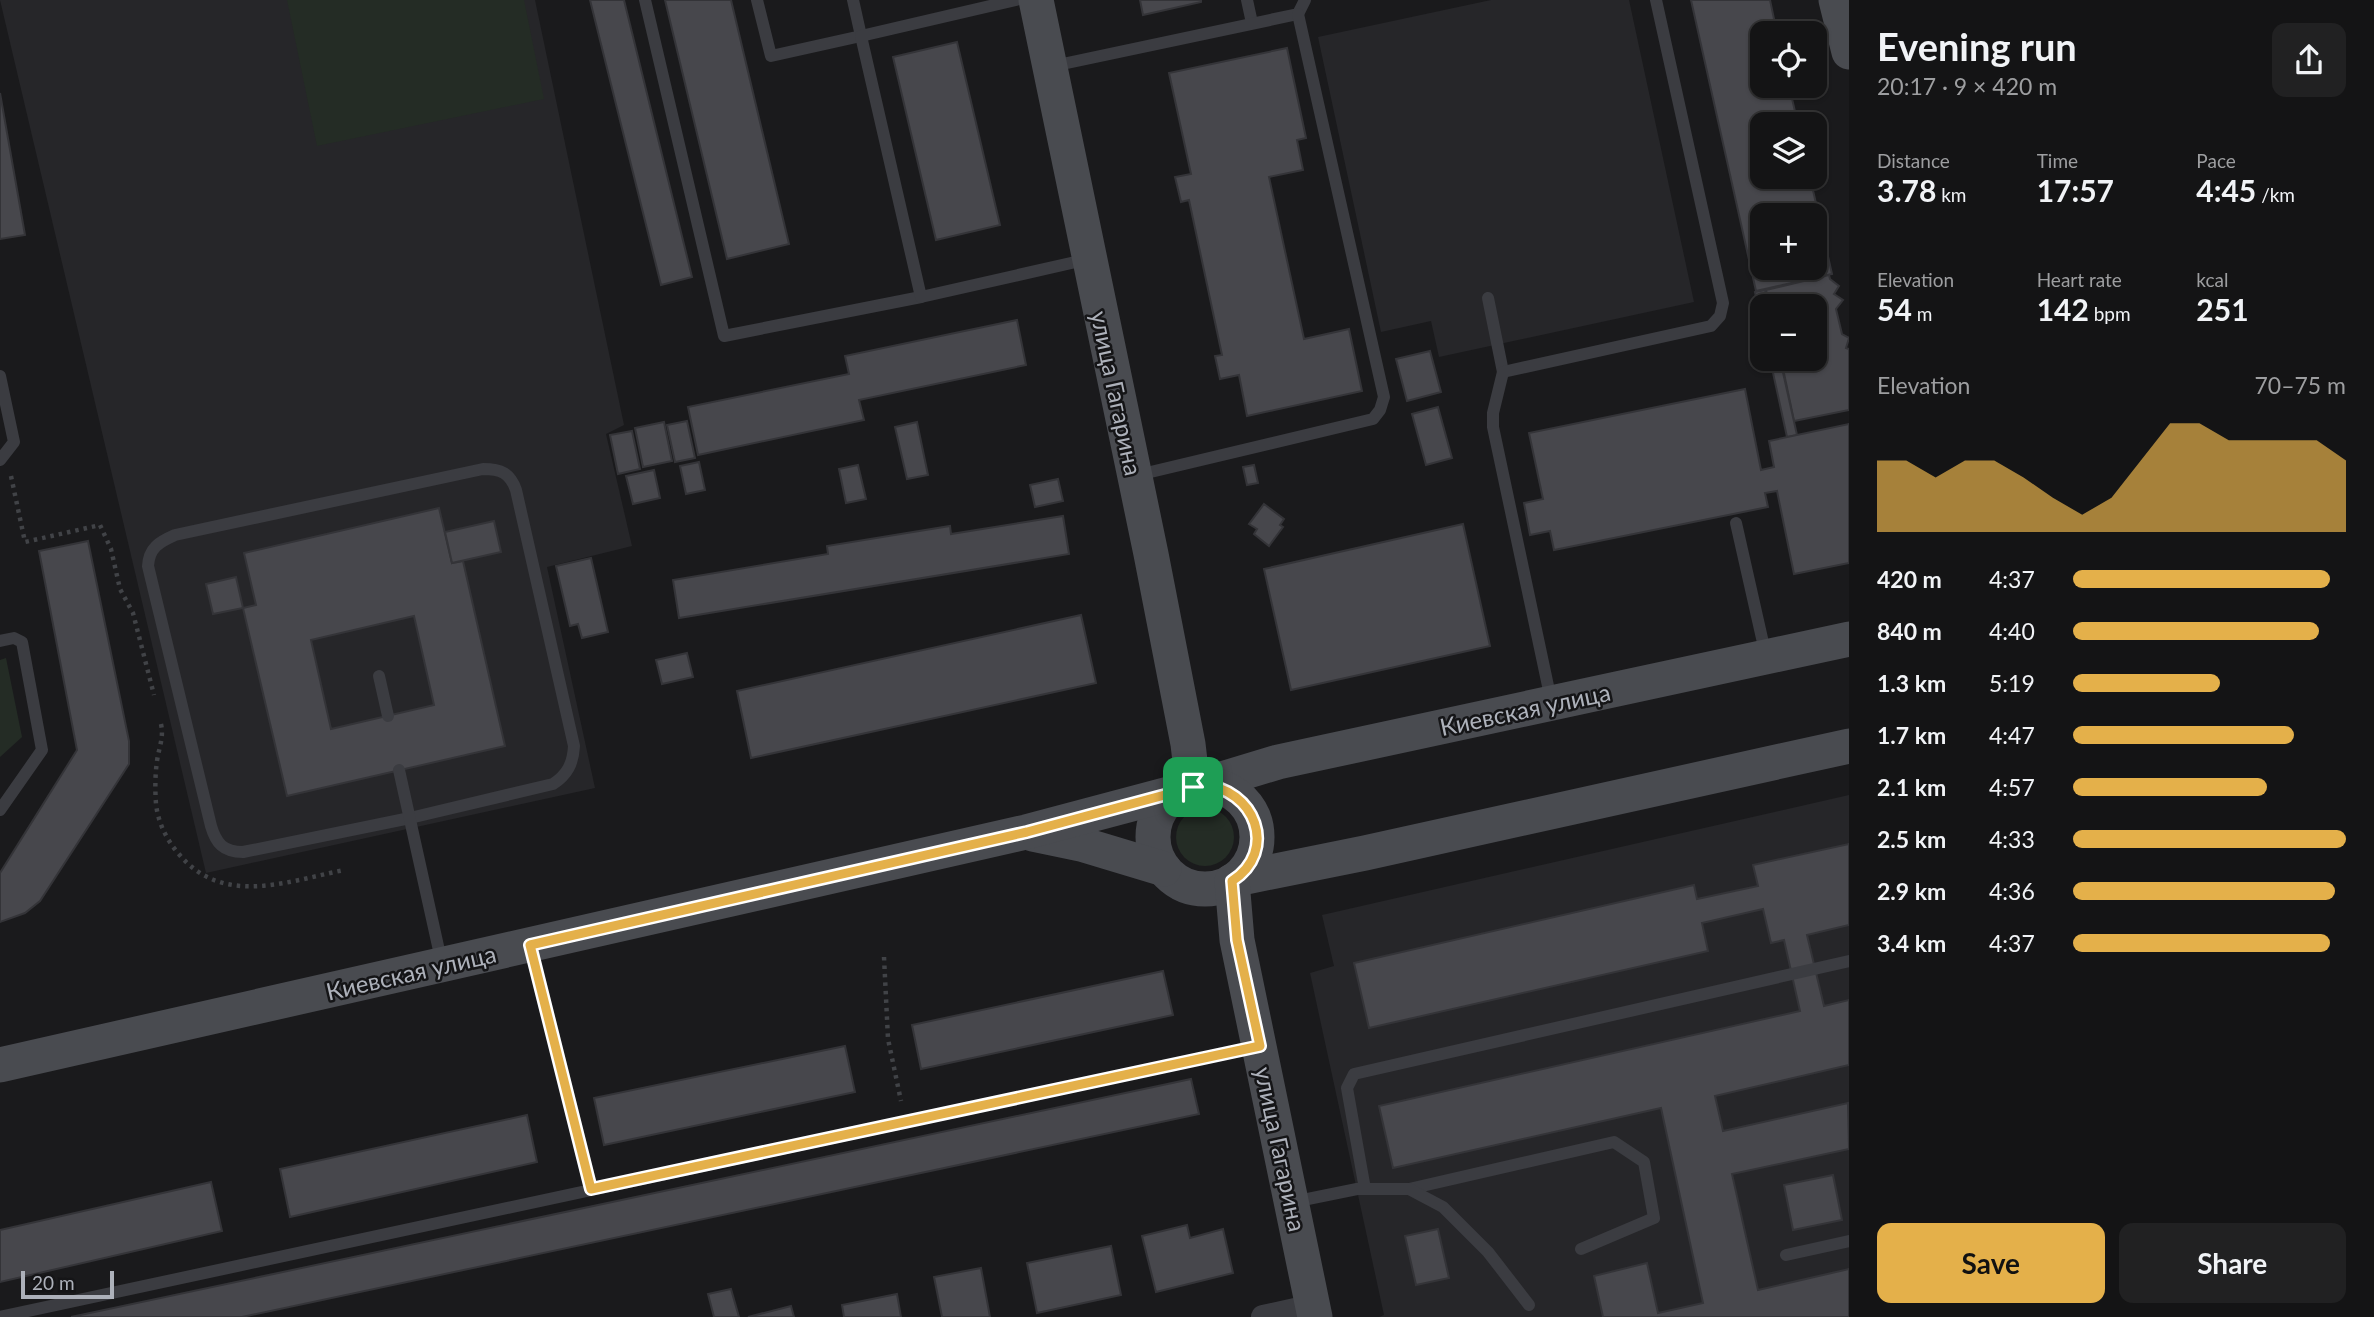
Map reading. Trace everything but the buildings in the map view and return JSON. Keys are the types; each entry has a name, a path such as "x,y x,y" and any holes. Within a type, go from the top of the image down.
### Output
{"main road":[{"name":"улица Гагарина","path":"1036,0 1188,744 1193,787"},
{"path":"1836,0 1849,52"},
{"name":"Киевская улица","path":"0,1065 1027,832 1278,762 1849,639"},
{"path":"1226,883 1249,865 1256,848 1254,820 1238,797 1221,788 1193,787 1169,799 1156,821 1154,846 1164,870 1184,885 1226,883 1849,746"},
{"name":"Киевская улица","path":"1027,832 1081,844 1164,870"},
{"name":"улица Гагарина","path":"1226,883 1314,1312"}],"street":[{"path":"1263,1317 1314,1312"}],"lane":[{"path":"645,0 724,336 921,297 1090,259"},
{"path":"757,0 771,56 1016,0"},
{"path":"853,0 921,297"},
{"path":"1247,0 1252,23"},
{"path":"1134,476 1373,419 1380,410 1384,397 1297,13 1305,0"},
{"path":"1503,372 1712,326 1720,316 1723,303 1656,0"},
{"path":"1051,67 1297,13"},
{"path":"1488,298 1503,372 1493,413 1493,427 1551,704"},
{"path":"0,376 14,442 3,457"},
{"path":"483,469 506,472 516,489 574,755 563,777 552,784 410,818 243,852 232,852 221,847 211,826 148,566 154,547 175,536 483,469"},
{"path":"1735,523 1766,656"},
{"path":"0,641 14,638 22,642 42,750 0,810"},
{"path":"379,676 388,716"},
{"path":"399,770 442,964"},
{"path":"530,945 591,1189"},
{"path":"1365,1189 1347,1088 1354,1074 1849,961"},
{"path":"0,1317 1260,1046"},
{"path":"1292,1202 1365,1189 1409,1189 1614,1142 1644,1162 1654,1219 1581,1249"},
{"path":"1409,1189 1443,1207 1488,1252 1529,1305"},
{"path":"1786,1255 1849,1241"}],"path":[{"path":"3,457 25,542 100,525 111,550 120,589 133,613 148,678 158,706"},
{"path":"160,714 163,737 157,758 155,781 157,816 164,833 188,864 203,876 241,888 265,886 344,870"},
{"path":"884,957 888,1039 905,1121"}],"shaded area":[{"path":"0,0 535,0 624,425 606,434 632,546 547,567 595,788 206,873"},
{"path":"287,0 524,0 544,99 317,146"},
{"path":"1491,0 1629,0 1694,302 1439,357 1431,321 1381,332 1318,37"},
{"path":"6,658 22,737 0,757 0,660"},
{"path":"1849,795 1849,1317 1379,1317 1384,1315 1310,973 1334,966 1322,915"},
{"path":"1205,808 1226,816 1234,837 1226,858 1205,866 1184,858 1176,837 1184,816"}],"route":[{"path":"1212,786 1230,792 1250,811 1254,820 1257,839 1253,857 1243,873 1232,881 1237,940 1260,1046 591,1189 530,945 1027,832 1193,787 1212,786"}]}
